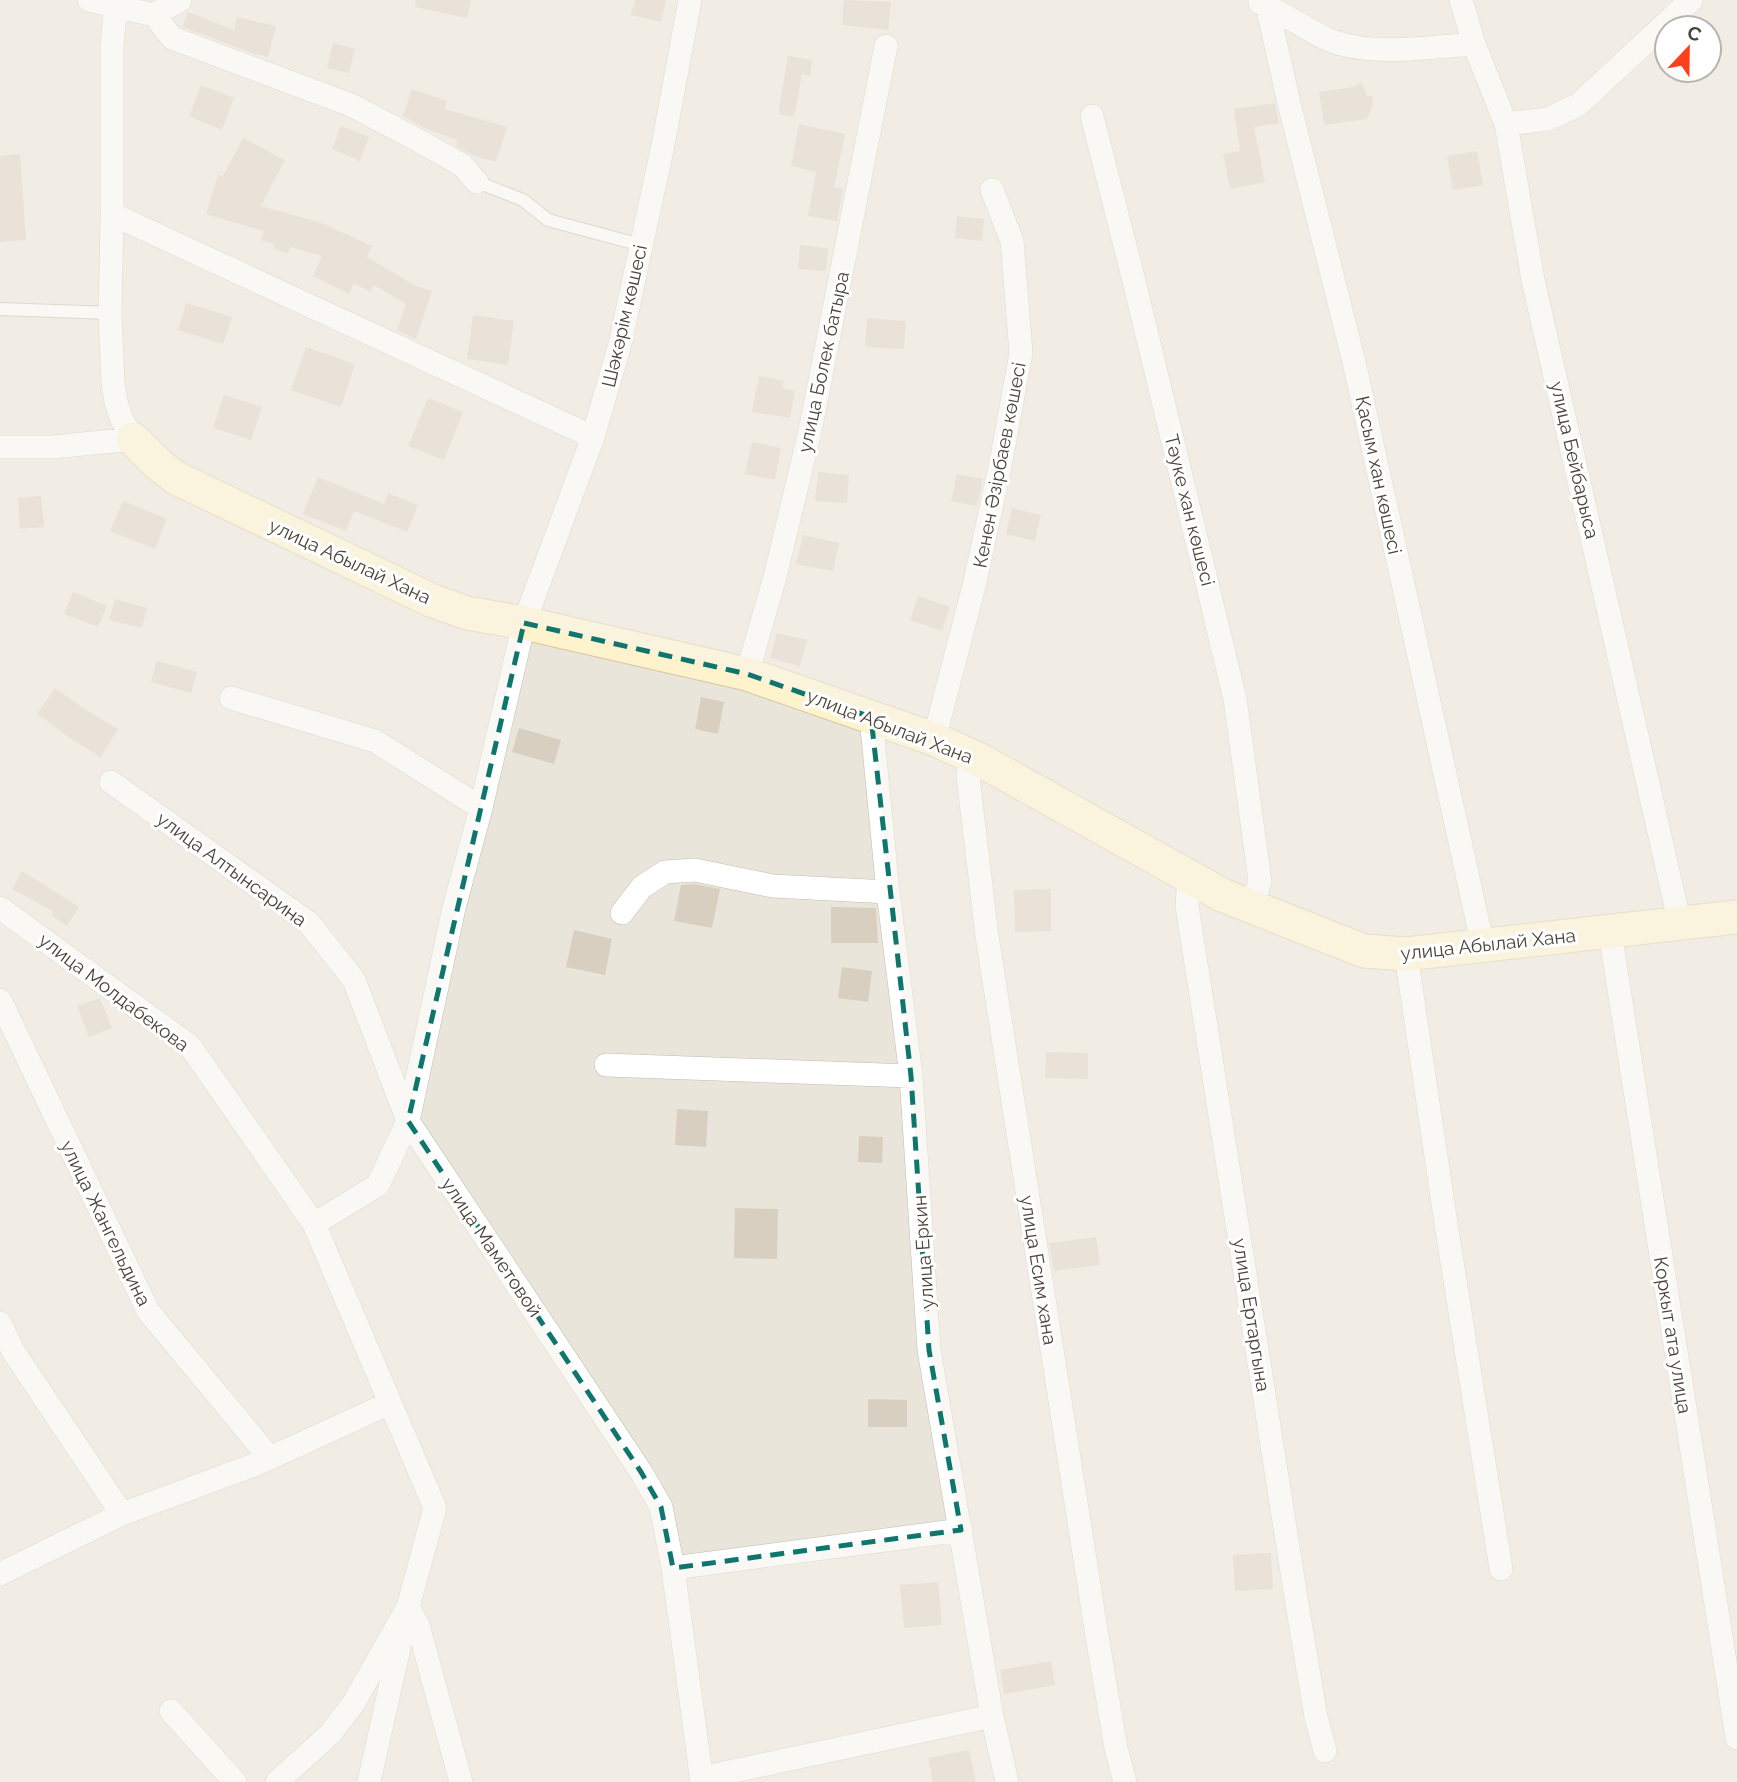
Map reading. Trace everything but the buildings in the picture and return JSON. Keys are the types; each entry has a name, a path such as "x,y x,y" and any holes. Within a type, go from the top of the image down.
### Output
{"street":[{"path":"89,0 154,15 172,38 351,105 462,166 477,182"},
{"path":"154,15 180,0"},
{"name":"Шәкәрім көшесі","path":"524,623 593,437 620,344 662,150 690,0"},
{"name":"улица Бейбарыса","path":"1461,0 1474,44 1506,124 1533,279 1680,924"},
{"path":"1506,124 1548,119 1578,105 1691,0"},
{"path":"1260,3 1330,40 1364,49 1474,44"},
{"name":"Қасым хан көшесі","path":"1260,3 1289,103 1354,362 1483,946"},
{"path":"0,447 53,447 133,439 116,402 110,313 113,214 112,47 115,4"},
{"name":"улица Болек батыра","path":"747,674 775,577 810,431 886,46"},
{"name":"Тәуке хан көшесі","path":"1092,116 1234,699 1260,881 1252,907"},
{"name":"Кенен Әзірбаев көшесі","path":"934,739 977,573 1021,353 1012,241 992,190"},
{"path":"113,214 593,437"},
{"name":"улица Абылай Хана","path":"133,439 176,478 433,601 467,613 524,623 747,674 934,739 969,755 1222,895 1364,951 1406,954 1737,917"},
{"path":"314,1224 378,1185 408,1121 454,908 481,808 524,623"},
{"path":"231,698 375,741 481,808"},
{"name":"улица Еркин","path":"871,717 888,892 911,1076 929,1350 992,1716 1007,1782"},
{"name":"улица Есим хана","path":"969,755 968,777 989,949 1097,1636 1116,1748 1125,1782"},
{"name":"улица Алтынсарина","path":"111,782 309,923 354,980 408,1121"},
{"path":"622,913 642,887 665,872 695,870 773,886 888,892"},
{"name":"улица Ертаргына","path":"1189,877 1187,906 1219,1115 1297,1604 1316,1717 1325,1751"},
{"name":"улица Молдабекова","path":"0,908 190,1046 314,1224 435,1508 408,1607"},
{"name":"Коркыт ата улица","path":"1610,932 1737,1738"},
{"path":"1406,954 1501,1569"},
{"name":"улица Жангельдина","path":"0,1000 148,1311 270,1458"},
{"path":"606,1065 911,1076"},
{"name":"улица Маметовой","path":"408,1121 641,1472 661,1507 673,1568 702,1780"},
{"path":"0,1322 13,1351 122,1514"},
{"path":"0,1574 122,1514 270,1458 390,1403"},
{"path":"673,1568 961,1530"},
{"path":"277,1782 330,1734 353,1704 408,1607"},
{"path":"369,1782 408,1607"},
{"path":"408,1607 418,1625 461,1782"},
{"path":"171,1712 235,1782"},
{"path":"702,1780 992,1716"}],"lane":[{"path":"477,182 523,200 548,220 641,245"},
{"path":"0,309 110,313"}],"highlighted area":[{"path":"524,623 747,674 871,717 911,1076 929,1350 961,1530 673,1568 661,1507 641,1472 408,1121"}],"shaded area":[{"path":"0,0 1737,0 1737,1782 0,1782"}]}
